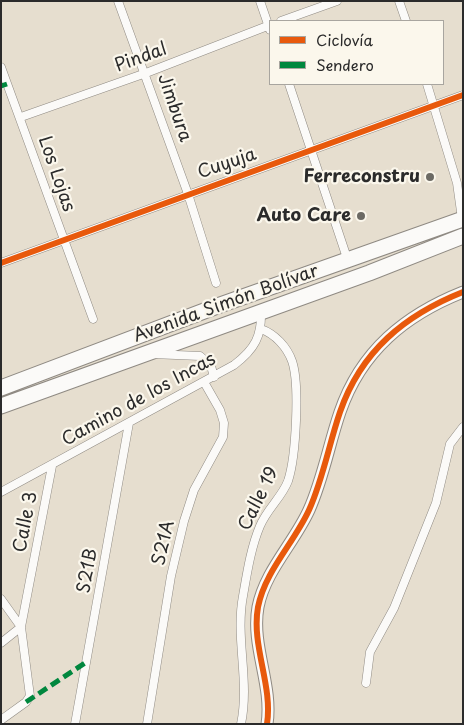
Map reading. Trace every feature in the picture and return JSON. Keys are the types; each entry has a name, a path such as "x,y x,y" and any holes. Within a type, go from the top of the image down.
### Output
{"highway":[{"name":"Avenida Simón Bolívar","path":"1,388 220,305 463,219"},
{"name":"Avenida Simón Bolívar","path":"1,406 463,236"}],"street":[{"name":"Jimbura","path":"118,1 146,73 188,194 216,283"},
{"path":"260,1 269,24"},
{"path":"284,20 337,1"},
{"path":"399,1 406,20"},
{"name":"Pindal","path":"21,117 269,27"},
{"name":"Los Lojas","path":"1,67 21,117 63,240 93,320"},
{"path":"289,85 348,261"},
{"path":"427,85 457,184 463,219"},
{"name":"Cuyuja","path":"1,263 463,95"},
{"path":"267,724 268,705 258,630 257,609 260,596 309,510 349,390 361,370 376,351 403,323 434,303 463,292"},
{"name":"Camino de los Incas","path":"1,492 214,377 244,357 253,347 261,329 261,310"},
{"name":"Calle 19","path":"241,724 244,697 240,619 243,595 260,526 287,482 294,447 294,368 284,347 274,336 261,329"},
{"path":"145,354 170,357 200,356 211,366 214,377"},
{"name":"S21A","path":"147,724 171,576 184,521 194,490 223,437 224,423 220,410 204,382"},
{"name":"S21B","path":"75,724 129,423"},
{"path":"366,683 370,652 394,608 436,503 450,444 463,427"},
{"name":"Calle 3","path":"1,720 26,702 31,691 21,628 52,466"},
{"path":"1,599 21,628 1,642"}],"marked path":[{"path":"1,86 7,84"},
{"path":"26,702 88,661"}],"cycle path":[{"path":"1,263 463,95"},
{"path":"267,724 267,695 257,636 258,607 273,569 309,510 340,412 349,390 373,353 404,324 442,301 463,292"}],"place":[{"name":"Ferreconstru","path":"430,177"},
{"name":"Auto Care","path":"361,216"}]}
